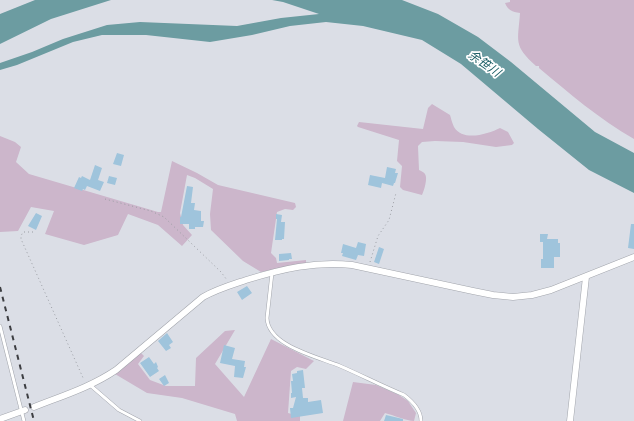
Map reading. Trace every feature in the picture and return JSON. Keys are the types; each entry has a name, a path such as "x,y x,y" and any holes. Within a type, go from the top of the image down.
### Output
{"street":[{"path":"34,406 89,386 103,379 212,291 272,272 311,264 333,263 369,268 473,291 513,297 545,292 634,257"},
{"path":"570,421 586,277"},
{"path":"0,419 23,410"}],"lane":[{"path":"272,272 267,318 267,326 270,331 288,345 301,352 340,366 404,395 411,400 416,407 421,417 421,421"},
{"path":"0,326 23,410 24,421"},
{"path":"89,386 119,410 140,421"}],"path":[{"path":"369,268 378,236 389,220 396,192"},
{"path":"105,199 151,211 164,217 220,272 230,285"},
{"path":"33,232 23,232 21,239 89,386"}],"shaded area":[{"path":"510,0 634,0 634,139 585,105 529,59 520,48 518,37 520,13 511,10 505,3 510,2"},
{"path":"432,104 450,115 454,127 458,132 476,135 500,128 508,132 514,143 512,145 496,147 463,142 422,142 418,146 419,170 425,173 426,178 425,188 422,195 403,190 400,187 402,166 397,161 399,140 357,126 359,122 423,129 428,108"},
{"path":"0,136 15,142 21,147 16,162 29,174 158,212 161,212 172,161 218,185 295,203 296,207 293,210 285,209 277,212 271,253 276,258 277,263 306,260 306,263 261,272 243,261 211,230 210,214 213,189 187,175 180,213 183,225 192,235 182,246 158,225 128,214 118,235 84,245 45,234 54,211 31,207 18,231 0,232"},
{"path":"235,330 215,364 244,397 271,339 314,361 306,369 297,367 291,371 288,413 300,416 300,421 237,421 235,414 182,398 147,393 115,374 140,352 144,356 138,364 150,380 166,386 195,386 196,358 225,331"},
{"path":"353,382 376,385 399,395 408,401 416,413 414,421 385,413 380,421 343,421"}],"water":[{"path":"35,0 111,0 51,19 0,44 0,14"},
{"name":"余笹川","path":"272,0 402,0 438,14 478,37 511,62 595,132 634,153 634,193 589,170 461,64 422,40 363,26 326,22 290,26 252,35 210,42 146,35 102,35 73,42 17,65 0,70 0,63 63,39 107,25 140,22 237,26 281,18 319,14 283,2"}],"building":[{"path":"117,153 124,155 121,166 113,164"},
{"path":"95,165 102,168 98,180 104,182 100,191 87,186 85,190 83,189 82,191 74,188 79,177 81,178 82,176 90,180"},
{"path":"387,167 396,169 395,173 398,173 393,186 382,183 381,188 368,185 370,175 385,178"},
{"path":"109,176 117,178 115,185 107,183"},
{"path":"187,186 193,187 191,203 195,203 194,210 201,211 201,221 204,221 203,227 189,229 189,224 180,224 180,217"},
{"path":"36,213 42,216 36,230 28,226"},
{"path":"276,214 282,215 281,222 285,222 284,239 282,240 275,240"},
{"path":"631,224 634,224 634,249 628,248"},
{"path":"540,234 548,234 547,239 558,239 558,243 560,243 560,257 554,257 554,268 541,268 541,259 543,259 543,242 540,242"},
{"path":"358,242 366,244 364,256 358,255 356,260 342,256 343,253 341,253 343,244 356,248"},
{"path":"379,247 384,249 379,264 374,262"},
{"path":"291,253 292,259 279,261 279,254"},
{"path":"247,286 252,293 242,300 237,292"},
{"path":"167,333 173,342 169,345 171,348 166,351 158,341"},
{"path":"224,345 235,348 232,359 245,361 244,367 246,367 243,378 234,377 235,366 220,363"},
{"path":"149,357 154,364 156,362 159,371 150,377 140,363"},
{"path":"303,370 305,388 302,388 303,398 308,398 308,402 321,400 323,413 291,418 290,408 293,408 296,397 291,398 291,381 293,381 292,374"},
{"path":"165,375 169,383 164,386 159,379"},
{"path":"386,415 403,419 403,421 384,421"}],"railway":[{"path":"0,287 34,421"}]}
